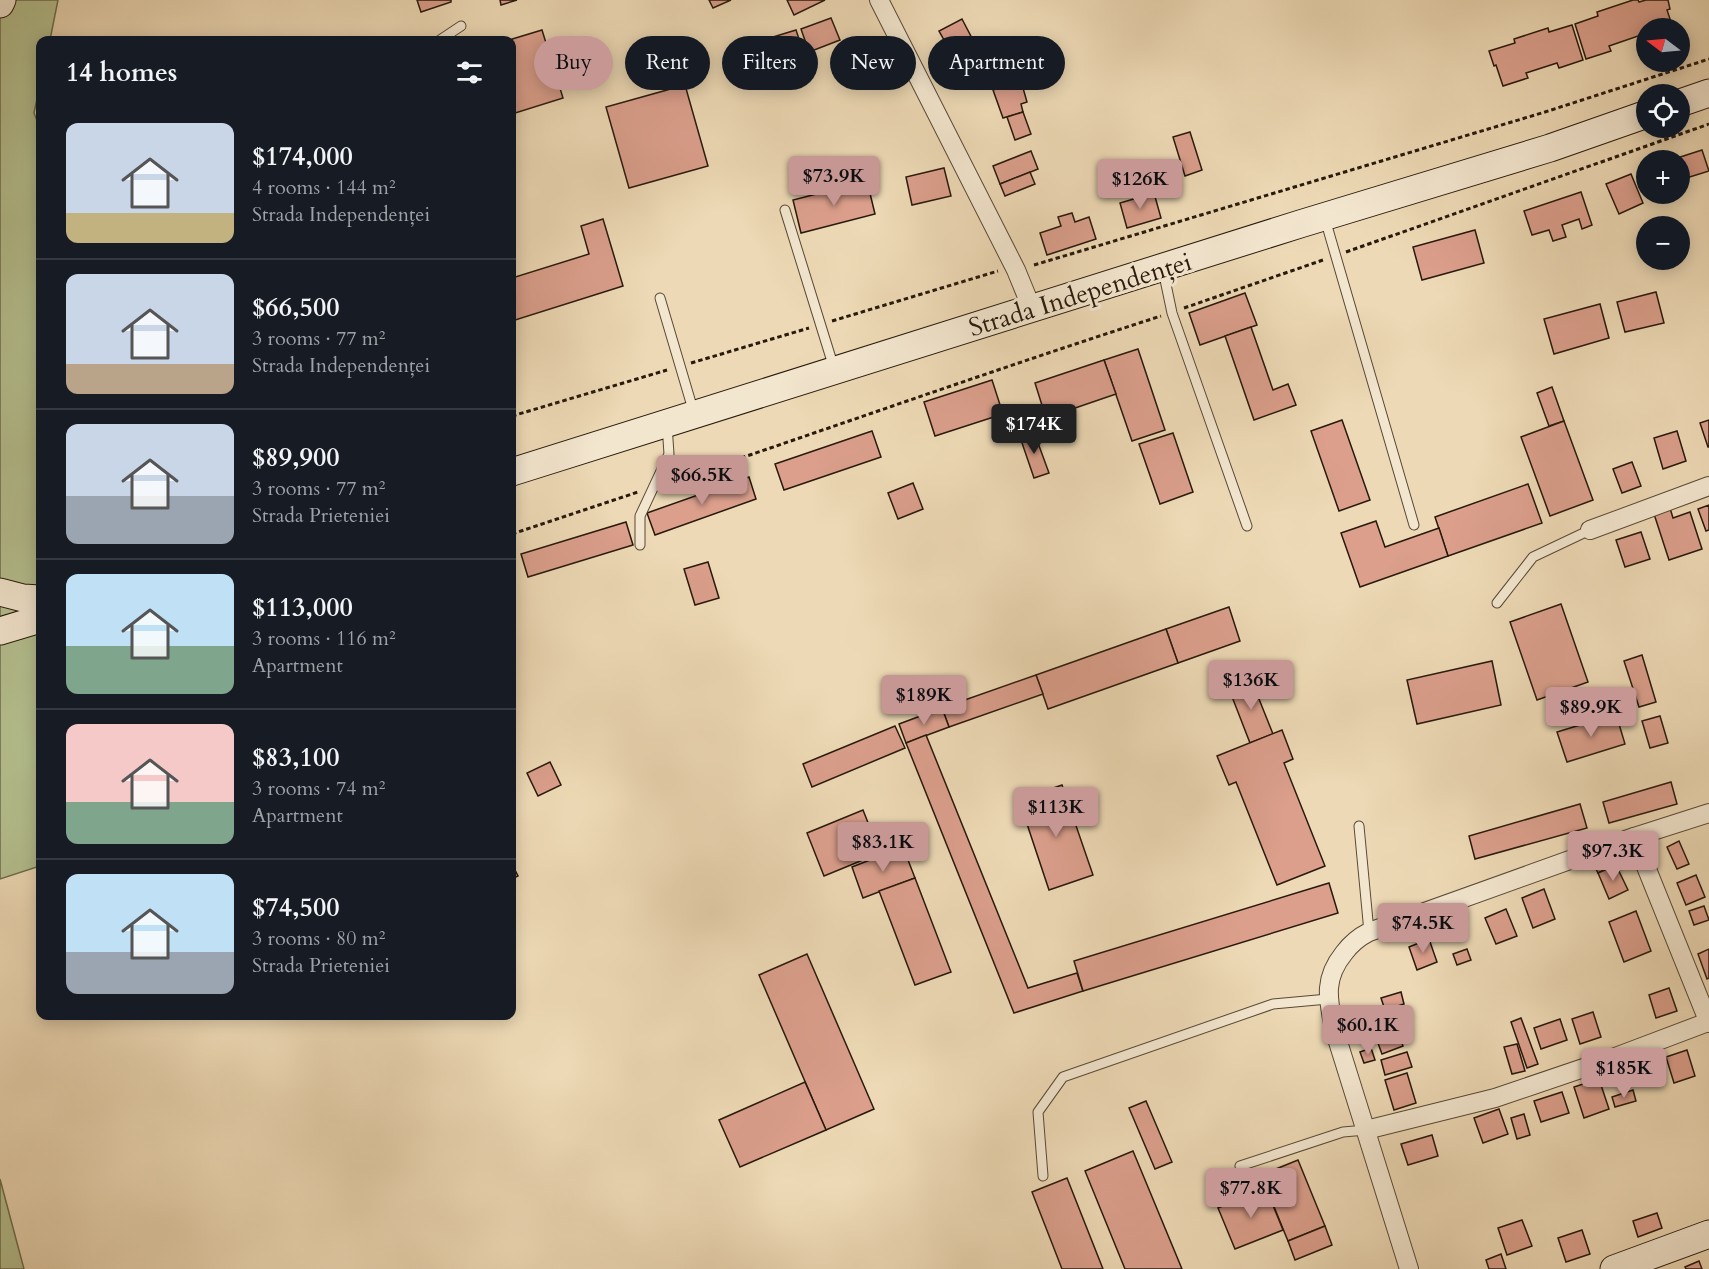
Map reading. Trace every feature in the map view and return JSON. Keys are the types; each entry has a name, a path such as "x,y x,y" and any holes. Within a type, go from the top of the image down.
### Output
{"main road":[{"path":"0,4 2,0"},
{"path":"1690,100 1709,93"},
{"name":"Strada Independenței","path":"516,471 1550,148 1636,118"},
{"path":"0,592 36,599"},
{"path":"0,631 36,620"},
{"path":"1614,1269 1709,1234"}],"street":[{"path":"879,0 1016,270 1032,309"},
{"path":"1590,530 1709,486"},
{"path":"1408,1269 1334,1029 1328,999 1329,980 1335,963 1348,948 1369,932 1634,837 1709,813"},
{"path":"1366,1130 1495,1098 1709,1023 1634,837"}],"lane":[{"path":"446,36 461,26"},
{"path":"785,210 834,370"},
{"path":"1324,217 1414,525"},
{"path":"1162,268 1172,313 1247,526"},
{"path":"660,298 694,414"},
{"path":"640,545 640,516 669,454 667,423"},
{"path":"1497,603 1533,557 1590,530"},
{"path":"1359,826 1369,932"},
{"path":"1043,1176 1038,1113 1063,1077 1273,1004 1328,999"},
{"path":"1240,1166 1343,1132 1366,1130"}],"path":[{"path":"516,415 1004,269 1016,270 1534,115 1709,59"},
{"path":"516,533 1172,313 1709,124"}],"green space":[{"path":"0,0 58,0 51,36 36,36 34,113 36,118 36,867 0,879"},
{"path":"0,1179 24,1269 0,1269"}],"building":[{"path":"417,0 451,0 451,2 421,12"},
{"path":"500,0 517,0 501,5"},
{"path":"709,0 731,0 713,8"},
{"path":"787,0 825,0 794,15"},
{"path":"1633,0 1639,2 1668,0 1670,9 1667,10 1670,18 1636,18 1636,37 1609,46 1611,51 1586,59 1575,24 1598,16 1597,12"},
{"path":"831,18 838,36 830,36 830,44 818,49 818,36 803,36 801,29"},
{"path":"962,19 971,36 942,36 939,31"},
{"path":"1572,25 1583,60 1559,68 1557,63 1526,73 1528,78 1503,86 1489,51 1515,43 1514,39 1548,28 1549,32"},
{"path":"542,30 544,36 534,36 534,90 561,90 563,98 516,113 516,38"},
{"path":"796,30 798,36 776,36"},
{"path":"667,90 686,90 708,166 629,188 606,107"},
{"path":"993,90 1024,90 1027,102 1021,104 1023,112 1003,118"},
{"path":"1023,112 1031,134 1015,140 1007,117"},
{"path":"1190,132 1202,170 1185,176 1173,137"},
{"path":"1702,150 1709,171 1690,177 1690,154"},
{"path":"1031,151 1038,169 1000,184 993,166"},
{"path":"944,168 951,196 912,205 906,177"},
{"path":"1030,172 1035,184 1005,196 1000,184"},
{"path":"1631,174 1636,186 1636,204 1641,204 1619,214 1606,184"},
{"path":"867,181 875,214 801,233 793,200"},
{"path":"1581,192 1592,225 1582,229 1579,219 1562,225 1566,237 1553,241 1549,230 1532,235 1524,211"},
{"path":"1154,193 1161,218 1127,228 1120,203"},
{"path":"1072,213 1075,222 1089,217 1096,239 1047,255 1040,233 1061,226 1058,217"},
{"path":"603,219 623,286 516,320 516,277 589,254 581,226"},
{"path":"1475,230 1484,263 1422,280 1413,247"},
{"path":"1656,292 1664,323 1625,332 1617,302"},
{"path":"1245,293 1257,325 1200,345 1189,313"},
{"path":"1600,304 1609,338 1554,354 1544,319"},
{"path":"1251,327 1273,390 1288,384 1296,405 1254,420 1225,336"},
{"path":"1138,349 1165,430 1132,441 1104,360"},
{"path":"1104,360 1116,394 1046,418 1035,383"},
{"path":"992,380 1003,414 935,436 924,402"},
{"path":"1552,387 1564,421 1549,426 1537,393"},
{"path":"1342,420 1370,500 1339,511 1311,431"},
{"path":"1709,420 1709,447 1708,447 1700,423"},
{"path":"1564,421 1593,500 1550,516 1521,437"},
{"path":"872,431 881,457 784,490 775,464"},
{"path":"1677,431 1686,461 1663,469 1654,438"},
{"path":"1034,432 1049,473 1034,478 1020,437"},
{"path":"1173,433 1193,492 1160,504 1139,444"},
{"path":"1632,462 1641,486 1622,493 1613,469"},
{"path":"749,477 756,499 655,535 647,513"},
{"path":"913,483 923,509 898,519 888,493"},
{"path":"1528,484 1542,523 1448,556 1435,517"},
{"path":"1709,505 1709,530 1706,531 1698,509"},
{"path":"1670,508 1673,518 1690,512 1702,549 1669,560 1654,514"},
{"path":"1376,521 1385,547 1439,528 1448,556 1360,587 1341,533"},
{"path":"626,522 633,545 528,577 521,554"},
{"path":"1641,532 1650,559 1625,567 1616,540"},
{"path":"708,562 719,598 695,605 684,569"},
{"path":"1561,604 1588,682 1537,700 1510,622"},
{"path":"1229,607 1240,641 1178,663 1166,629"},
{"path":"1166,629 1178,663 1048,709 1036,675"},
{"path":"1642,655 1656,702 1639,707 1624,661"},
{"path":"1492,661 1501,705 1417,724 1407,680"},
{"path":"1036,675 1043,694 949,727 942,708"},
{"path":"1251,679 1273,734 1250,743 1229,689"},
{"path":"942,708 949,727 906,743 899,724"},
{"path":"1616,714 1625,744 1567,762 1557,732"},
{"path":"1660,716 1668,743 1650,748 1642,721"},
{"path":"895,726 905,748 812,787 803,764"},
{"path":"1282,730 1293,759 1284,763 1325,866 1277,885 1236,782 1229,785 1217,756"},
{"path":"926,735 1028,988 1077,973 1083,991 1014,1013 906,743"},
{"path":"550,762 561,785 538,796 527,773"},
{"path":"1671,782 1677,804 1609,823 1603,802"},
{"path":"1062,785 1093,875 1049,890 1019,800"},
{"path":"1580,804 1587,828 1475,859 1469,836"},
{"path":"863,810 880,853 824,876 807,833"},
{"path":"1679,841 1689,864 1677,869 1667,847"},
{"path":"903,847 915,878 863,898 852,867"},
{"path":"1612,854 1616,865 1598,873 1593,863"},
{"path":"1616,865 1628,890 1609,899 1598,873"},
{"path":"1696,875 1705,897 1686,905 1677,883"},
{"path":"915,878 951,972 915,985 879,891"},
{"path":"1329,883 1338,913 1083,991 1074,961"},
{"path":"1544,889 1555,919 1533,928 1522,898"},
{"path":"1704,906 1709,920 1694,925 1689,911"},
{"path":"1506,909 1517,936 1496,944 1485,918"},
{"path":"1636,911 1651,951 1624,962 1609,922"},
{"path":"1429,939 1437,962 1417,970 1409,947"},
{"path":"1467,949 1471,960 1457,965 1453,954"},
{"path":"1709,949 1709,978 1707,979 1698,954"},
{"path":"807,954 874,1109 826,1130 759,975"},
{"path":"1669,988 1677,1011 1656,1018 1649,995"},
{"path":"1401,992 1404,1004 1385,1010 1381,998"},
{"path":"1593,1012 1601,1037 1580,1044 1572,1019"},
{"path":"1521,1018 1538,1064 1527,1068 1511,1022"},
{"path":"1393,1019 1403,1046 1382,1054 1372,1027"},
{"path":"1560,1019 1567,1040 1541,1049 1534,1028"},
{"path":"1517,1044 1525,1071 1512,1074 1504,1047"},
{"path":"1371,1048 1375,1060 1364,1063 1360,1052"},
{"path":"1687,1050 1695,1076 1674,1083 1666,1057"},
{"path":"1407,1052 1412,1067 1385,1075 1381,1060"},
{"path":"1407,1073 1416,1103 1394,1110 1385,1080"},
{"path":"1599,1079 1609,1109 1584,1118 1574,1087"},
{"path":"805,1082 826,1130 740,1167 719,1120"},
{"path":"1633,1090 1636,1101 1615,1107 1612,1097"},
{"path":"1562,1092 1569,1113 1541,1122 1534,1101"},
{"path":"1146,1101 1172,1162 1155,1169 1129,1108"},
{"path":"1499,1109 1508,1134 1483,1143 1474,1118"},
{"path":"1524,1114 1530,1135 1517,1139 1511,1118"},
{"path":"1432,1135 1438,1156 1408,1165 1401,1144"},
{"path":"1133,1151 1182,1269 1125,1269 1085,1171"},
{"path":"1298,1160 1325,1226 1288,1241 1261,1175"},
{"path":"1067,1178 1103,1269 1062,1269 1032,1192"},
{"path":"1266,1188 1283,1230 1235,1249 1218,1208"},
{"path":"1657,1213 1662,1228 1638,1237 1633,1221"},
{"path":"1522,1220 1532,1246 1507,1255 1498,1228"},
{"path":"1325,1226 1332,1245 1295,1260 1288,1241"},
{"path":"1582,1230 1590,1254 1566,1262 1558,1238"},
{"path":"1501,1254 1506,1269 1489,1269 1486,1260"},
{"path":"1699,1261 1702,1269 1686,1269 1685,1267"}]}
